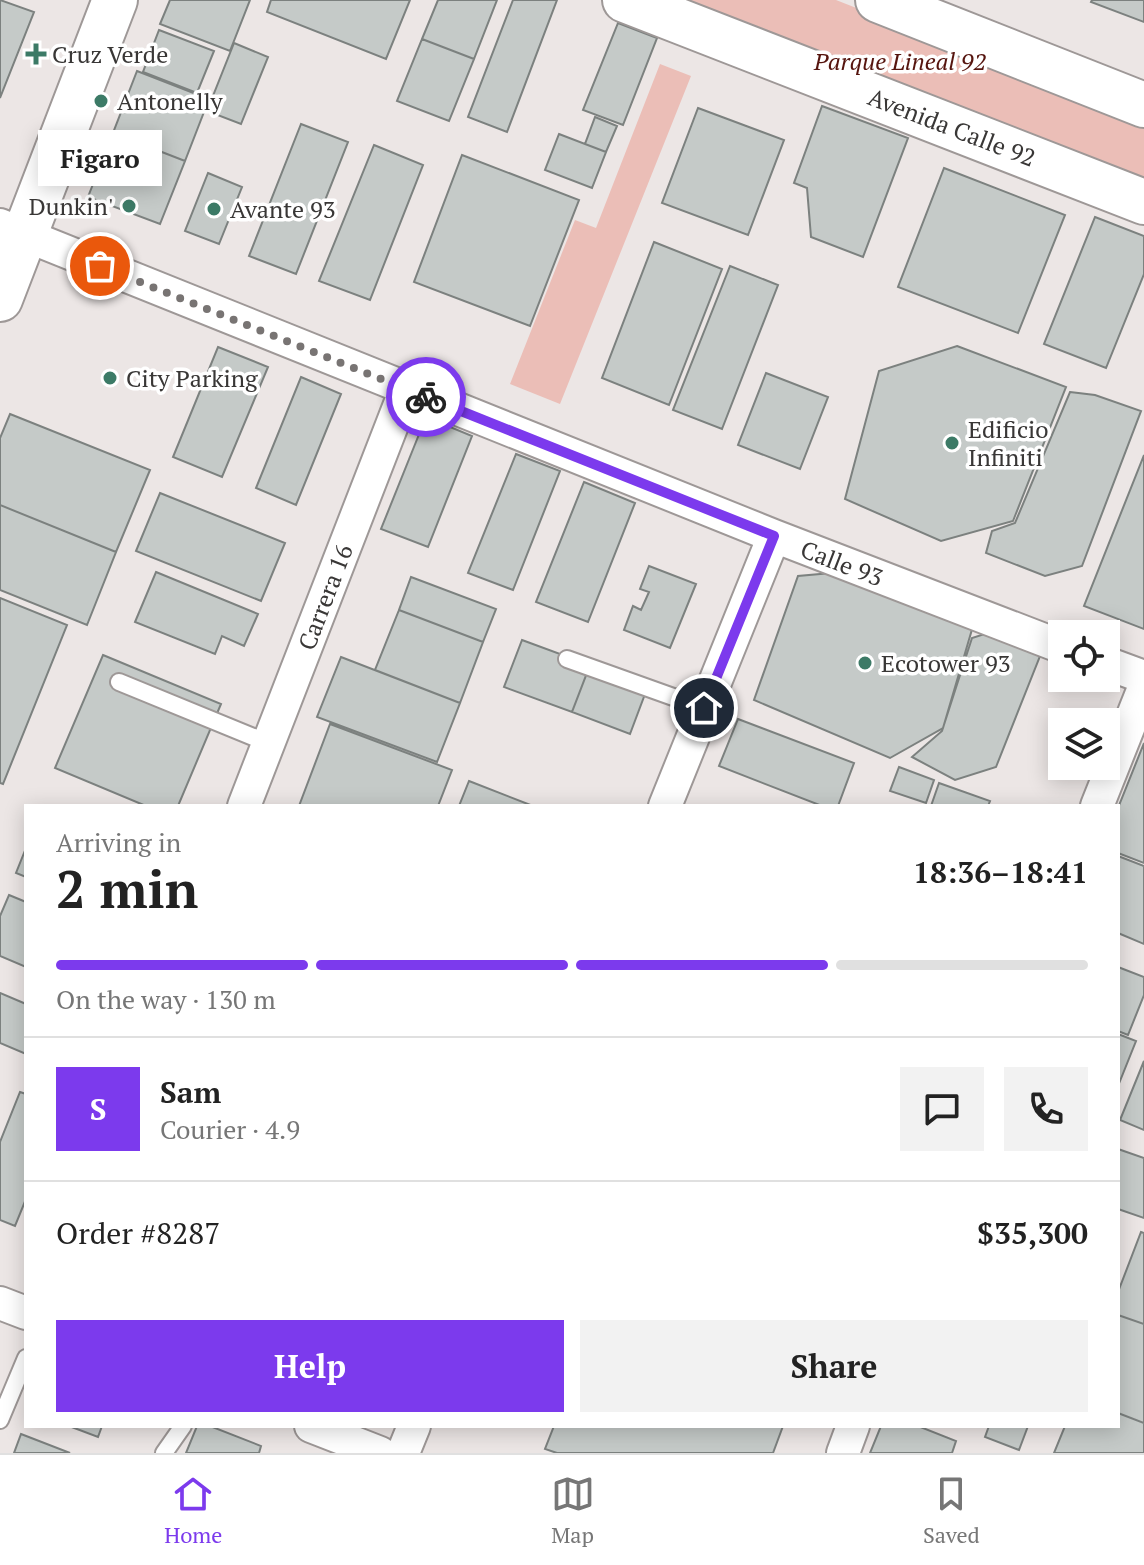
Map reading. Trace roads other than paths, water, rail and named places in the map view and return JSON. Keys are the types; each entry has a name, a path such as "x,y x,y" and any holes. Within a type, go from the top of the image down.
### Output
{"main road":[{"path":"0,299 12,230 115,0"},
{"name":"Avenida Calle 92","path":"625,0 1144,202"},
{"path":"878,0 1144,105"}],"street":[{"name":"Calle 93","path":"12,230 774,536 1048,642"},
{"name":"Carrera 16","path":"245,804 406,389"},
{"path":"666,804 774,536"},
{"path":"1120,668 1144,677"},
{"path":"1098,804 1144,688"},
{"path":"0,1303 24,1312"},
{"path":"316,1428 380,1453"},
{"path":"403,1453 413,1428"},
{"path":"843,1453 852,1428"}],"lane":[{"path":"567,659 704,708"},
{"path":"119,682 268,743"},
{"path":"0,1420 24,1363"},
{"path":"164,1453 182,1428"}],"place":[{"name":"Cruz Verde","path":"36,54"},
{"name":"Antonelly","path":"101,101"},
{"name":"Dunkin'","path":"129,206"},
{"name":"Avante 93","path":"214,209"},
{"name":"Figaro","path":"100,266"},
{"name":"City Parking","path":"110,378"},
{"name":"Edificio Infiniti","path":"952,443"},
{"name":"Ecotower 93","path":"865,663"}],"park label":[{"name":"Parque Lineal 92","path":"900,61"}]}
